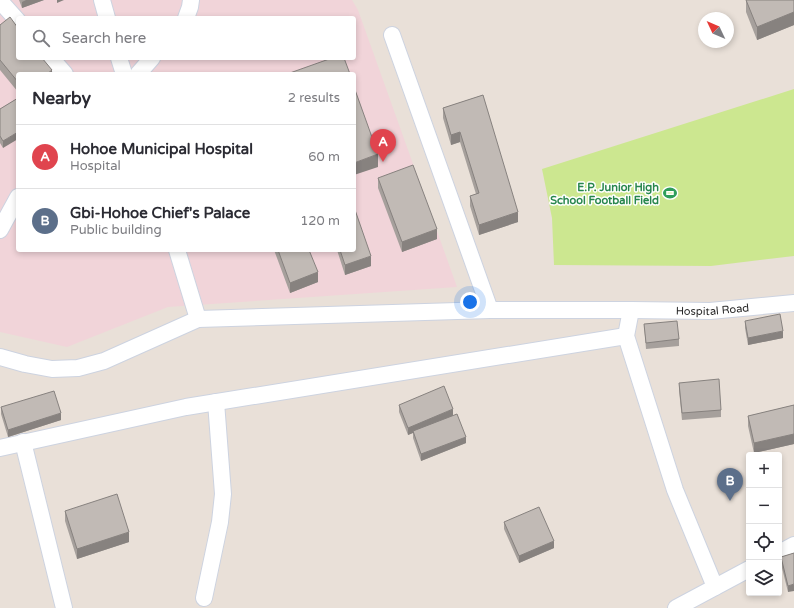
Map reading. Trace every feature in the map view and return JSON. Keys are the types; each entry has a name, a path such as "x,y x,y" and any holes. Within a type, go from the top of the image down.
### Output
{"street":[{"path":"0,0 16,19"},
{"path":"102,0 106,16"},
{"path":"187,16 191,0"},
{"path":"392,36 490,310"},
{"path":"53,60 63,72"},
{"path":"120,60 123,72"},
{"path":"140,72 150,60"},
{"path":"0,230 16,201"},
{"path":"0,357 52,370 78,368 104,361 198,319 178,252"},
{"name":"Hospital Road","path":"198,319 490,310 710,311 794,303"},
{"path":"631,310 626,336 675,490 715,587"},
{"path":"0,448 186,407 626,336"},
{"path":"204,598 220,522 223,494 216,402"},
{"path":"23,442 64,608"},
{"path":"782,551 794,545"},
{"path":"676,608 746,571"}],"shaded area":[{"path":"0,0 352,0 358,10 457,287 168,307 67,347 0,332"}],"green space":[{"name":"E.P. Junior High School Football Field","path":"794,89 794,256 711,266 554,265 552,218 542,169"}],"building":[{"path":"746,0 794,0 794,12 757,27"},
{"path":"10,17 16,25 16,60 44,60 52,70 50,72 16,72 16,80 0,60 0,25"},
{"path":"326,60 345,60 349,72 293,72"},
{"path":"356,93 378,154 356,162"},
{"path":"483,95 518,212 479,225 470,196 479,193 460,132 451,135 443,108"},
{"path":"16,99 16,133 3,141 0,136 0,109"},
{"path":"413,165 437,229 402,242 378,178"},
{"path":"356,213 371,256 345,265 341,252 356,252"},
{"path":"279,252 310,252 318,272 290,283"},
{"path":"780,314 783,331 748,338 745,321"},
{"path":"677,321 679,339 646,343 644,324"},
{"path":"719,379 721,410 682,413 679,383"},
{"path":"444,386 453,409 408,428 399,405"},
{"path":"54,391 61,413 8,430 1,407"},
{"path":"794,405 794,434 754,443 748,416"},
{"path":"457,414 466,437 421,454 413,431"},
{"path":"117,494 129,532 77,549 65,511"},
{"path":"539,507 554,541 519,556 504,522"},
{"path":"794,553 794,584 788,586 782,561 782,557"}],"place":[{"name":"Hohoe Municipal Hospital","path":"383,162"},
{"name":"E.P. Junior High School Football Field","path":"670,193"},
{"name":"Gbi-Hohoe Chief's Palace","path":"730,501"}]}
